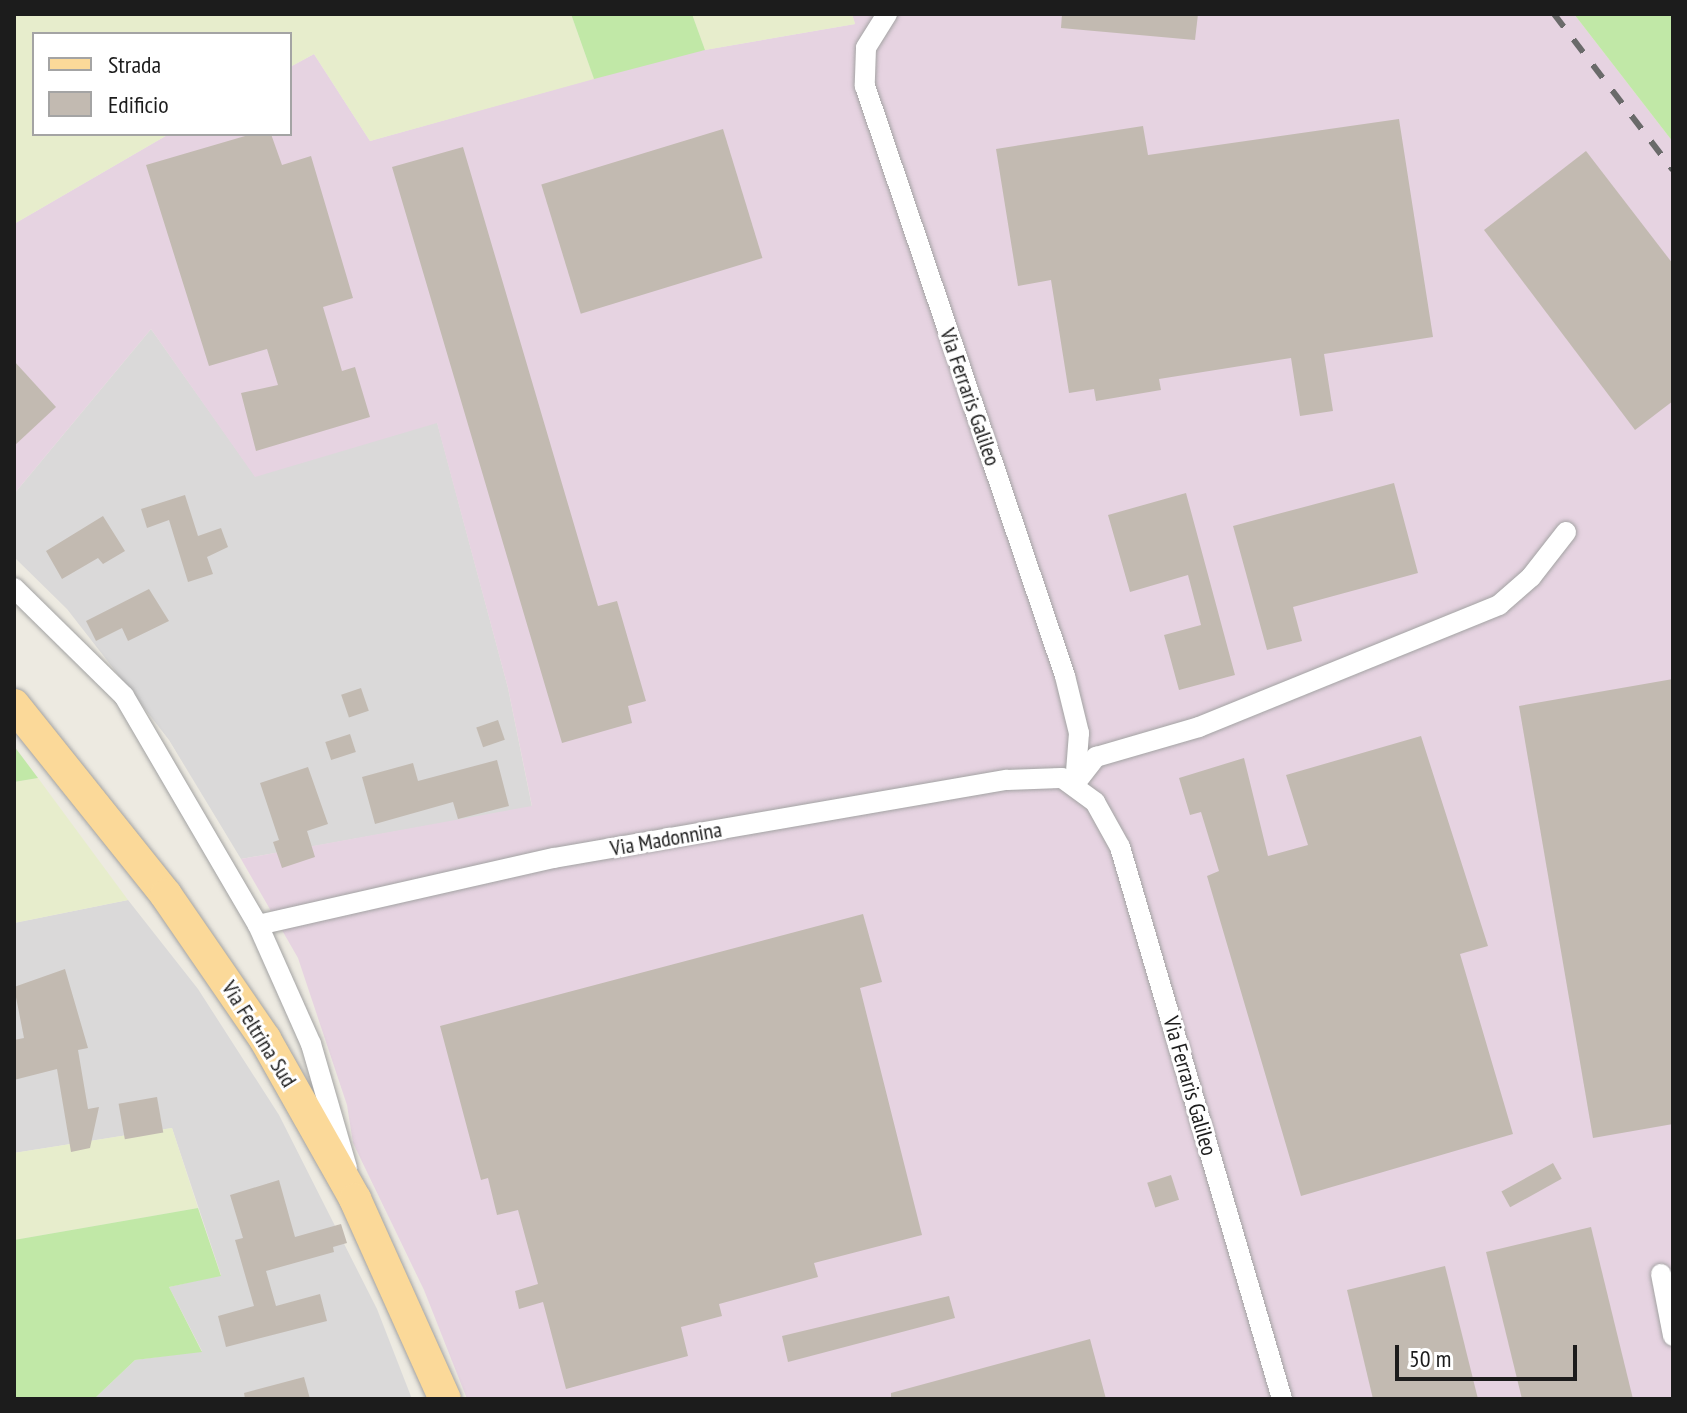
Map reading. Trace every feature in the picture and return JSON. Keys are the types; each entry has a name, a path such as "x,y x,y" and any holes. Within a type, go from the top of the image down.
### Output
{"main road":[{"name":"Via Feltrina Sud","path":"14,705 210,957 265,1039 355,1199 445,1399"}],"street":[{"name":"Via Ferraris Galileo","path":"887,14 866,48 865,86 1065,676 1079,733 1075,785 1103,812 1120,847 1282,1399"},
{"path":"1075,785 1085,764 1096,757 1199,727 1499,605 1531,577 1566,532"},
{"path":"14,588 124,696 258,925 324,1080 355,1199"},
{"name":"Via Madonnina","path":"258,925 554,858 1007,780 1048,775 1075,785"},
{"path":"1661,1274 1673,1336"}],"shaded area":[{"path":"852,14 1574,14 1673,142 1673,1399 467,1399 424,1290 353,1143 347,1105 298,958 241,859 532,806 508,688 437,423 255,477 151,329 14,494 14,224 166,136 292,136 292,66 314,54 370,141 681,54 855,24"},
{"path":"151,329 255,476 437,422 508,688 532,807 241,859 169,740 67,609 14,557 14,494"},
{"path":"128,900 198,989 279,1115 377,1309 412,1399 94,1399 135,1360 202,1351 169,1287 221,1275 172,1128 14,1153 14,923"}],"green space":[{"path":"14,14 571,14 594,79 370,141 314,54 292,66 292,32 32,32 32,136 166,136 14,224"},
{"path":"571,14 692,14 705,50 594,79"},
{"path":"692,14 852,14 855,24 705,50"},
{"path":"1574,14 1673,14 1673,142"},
{"path":"14,746 38,778 14,782"},
{"path":"38,778 128,900 14,923 14,782"},
{"path":"172,1128 198,1208 14,1240 14,1153"},
{"path":"198,1208 221,1276 169,1287 202,1352 135,1360 94,1399 14,1399 14,1240"}],"building":[{"path":"1062,14 1198,14 1195,40 1061,28"},
{"path":"1399,119 1433,337 1324,354 1333,411 1300,416 1291,358 1159,379 1161,390 1096,401 1094,389 1069,393 1051,280 1018,286 996,149 1143,126 1148,155"},
{"path":"723,129 762,258 581,314 541,185"},
{"path":"245,136 272,136 282,165 311,156 353,298 323,307 342,371 355,367 370,417 256,451 241,393 278,385 267,349 209,366 146,165"},
{"path":"463,147 598,606 617,601 646,701 628,706 632,723 562,743 392,167"},
{"path":"1586,151 1673,264 1673,401 1635,430 1484,230"},
{"path":"14,361 56,407 14,446"},
{"path":"1394,483 1418,573 1293,607 1302,641 1267,650 1233,526"},
{"path":"1186,493 1235,675 1179,690 1164,635 1201,625 1188,575 1130,592 1108,515"},
{"path":"185,495 198,536 221,528 228,547 207,557 213,574 188,582 169,520 147,528 141,509"},
{"path":"103,516 125,551 103,564 98,558 62,579 46,551"},
{"path":"149,589 169,621 128,641 122,628 96,641 86,621"},
{"path":"1673,679 1673,1124 1593,1138 1519,706"},
{"path":"361,688 369,711 349,718 341,695"},
{"path":"498,720 505,740 483,747 476,727"},
{"path":"350,734 356,752 331,760 325,742"},
{"path":"1421,736 1488,946 1460,954 1513,1134 1301,1196 1207,876 1219,871 1201,812 1190,815 1179,778 1244,758 1268,856 1308,845 1286,775"},
{"path":"497,760 509,806 458,819 453,802 375,824 362,777 413,763 418,781"},
{"path":"308,767 328,824 307,831 315,857 282,868 273,842 279,840 260,783"},
{"path":"863,914 882,982 860,988 922,1235 814,1263 818,1277 719,1304 722,1316 681,1327 688,1356 566,1389 543,1302 519,1309 515,1291 538,1284 518,1210 497,1215 488,1178 481,1180 440,1026"},
{"path":"65,969 88,1048 78,1050 88,1109 99,1107 90,1148 71,1152 57,1069 14,1080 14,1040 24,1038 14,987"},
{"path":"157,1097 163,1132 125,1139 119,1104"},
{"path":"1553,1163 1562,1179 1510,1207 1501,1192"},
{"path":"1171,1175 1179,1200 1155,1207 1147,1183"},
{"path":"279,1180 295,1237 341,1224 347,1243 333,1247 334,1252 266,1271 276,1306 320,1294 327,1321 226,1347 218,1316 254,1306 235,1240 243,1238 230,1195"},
{"path":"1591,1227 1633,1399 1522,1399 1486,1252"},
{"path":"1445,1266 1478,1399 1373,1399 1347,1290"},
{"path":"949,1296 955,1318 788,1362 782,1336"},
{"path":"1090,1339 1106,1399 891,1399 891,1393"},
{"path":"304,1377 310,1399 245,1399 244,1393"}],"railway":[{"path":"1554,14 1673,170"}]}
